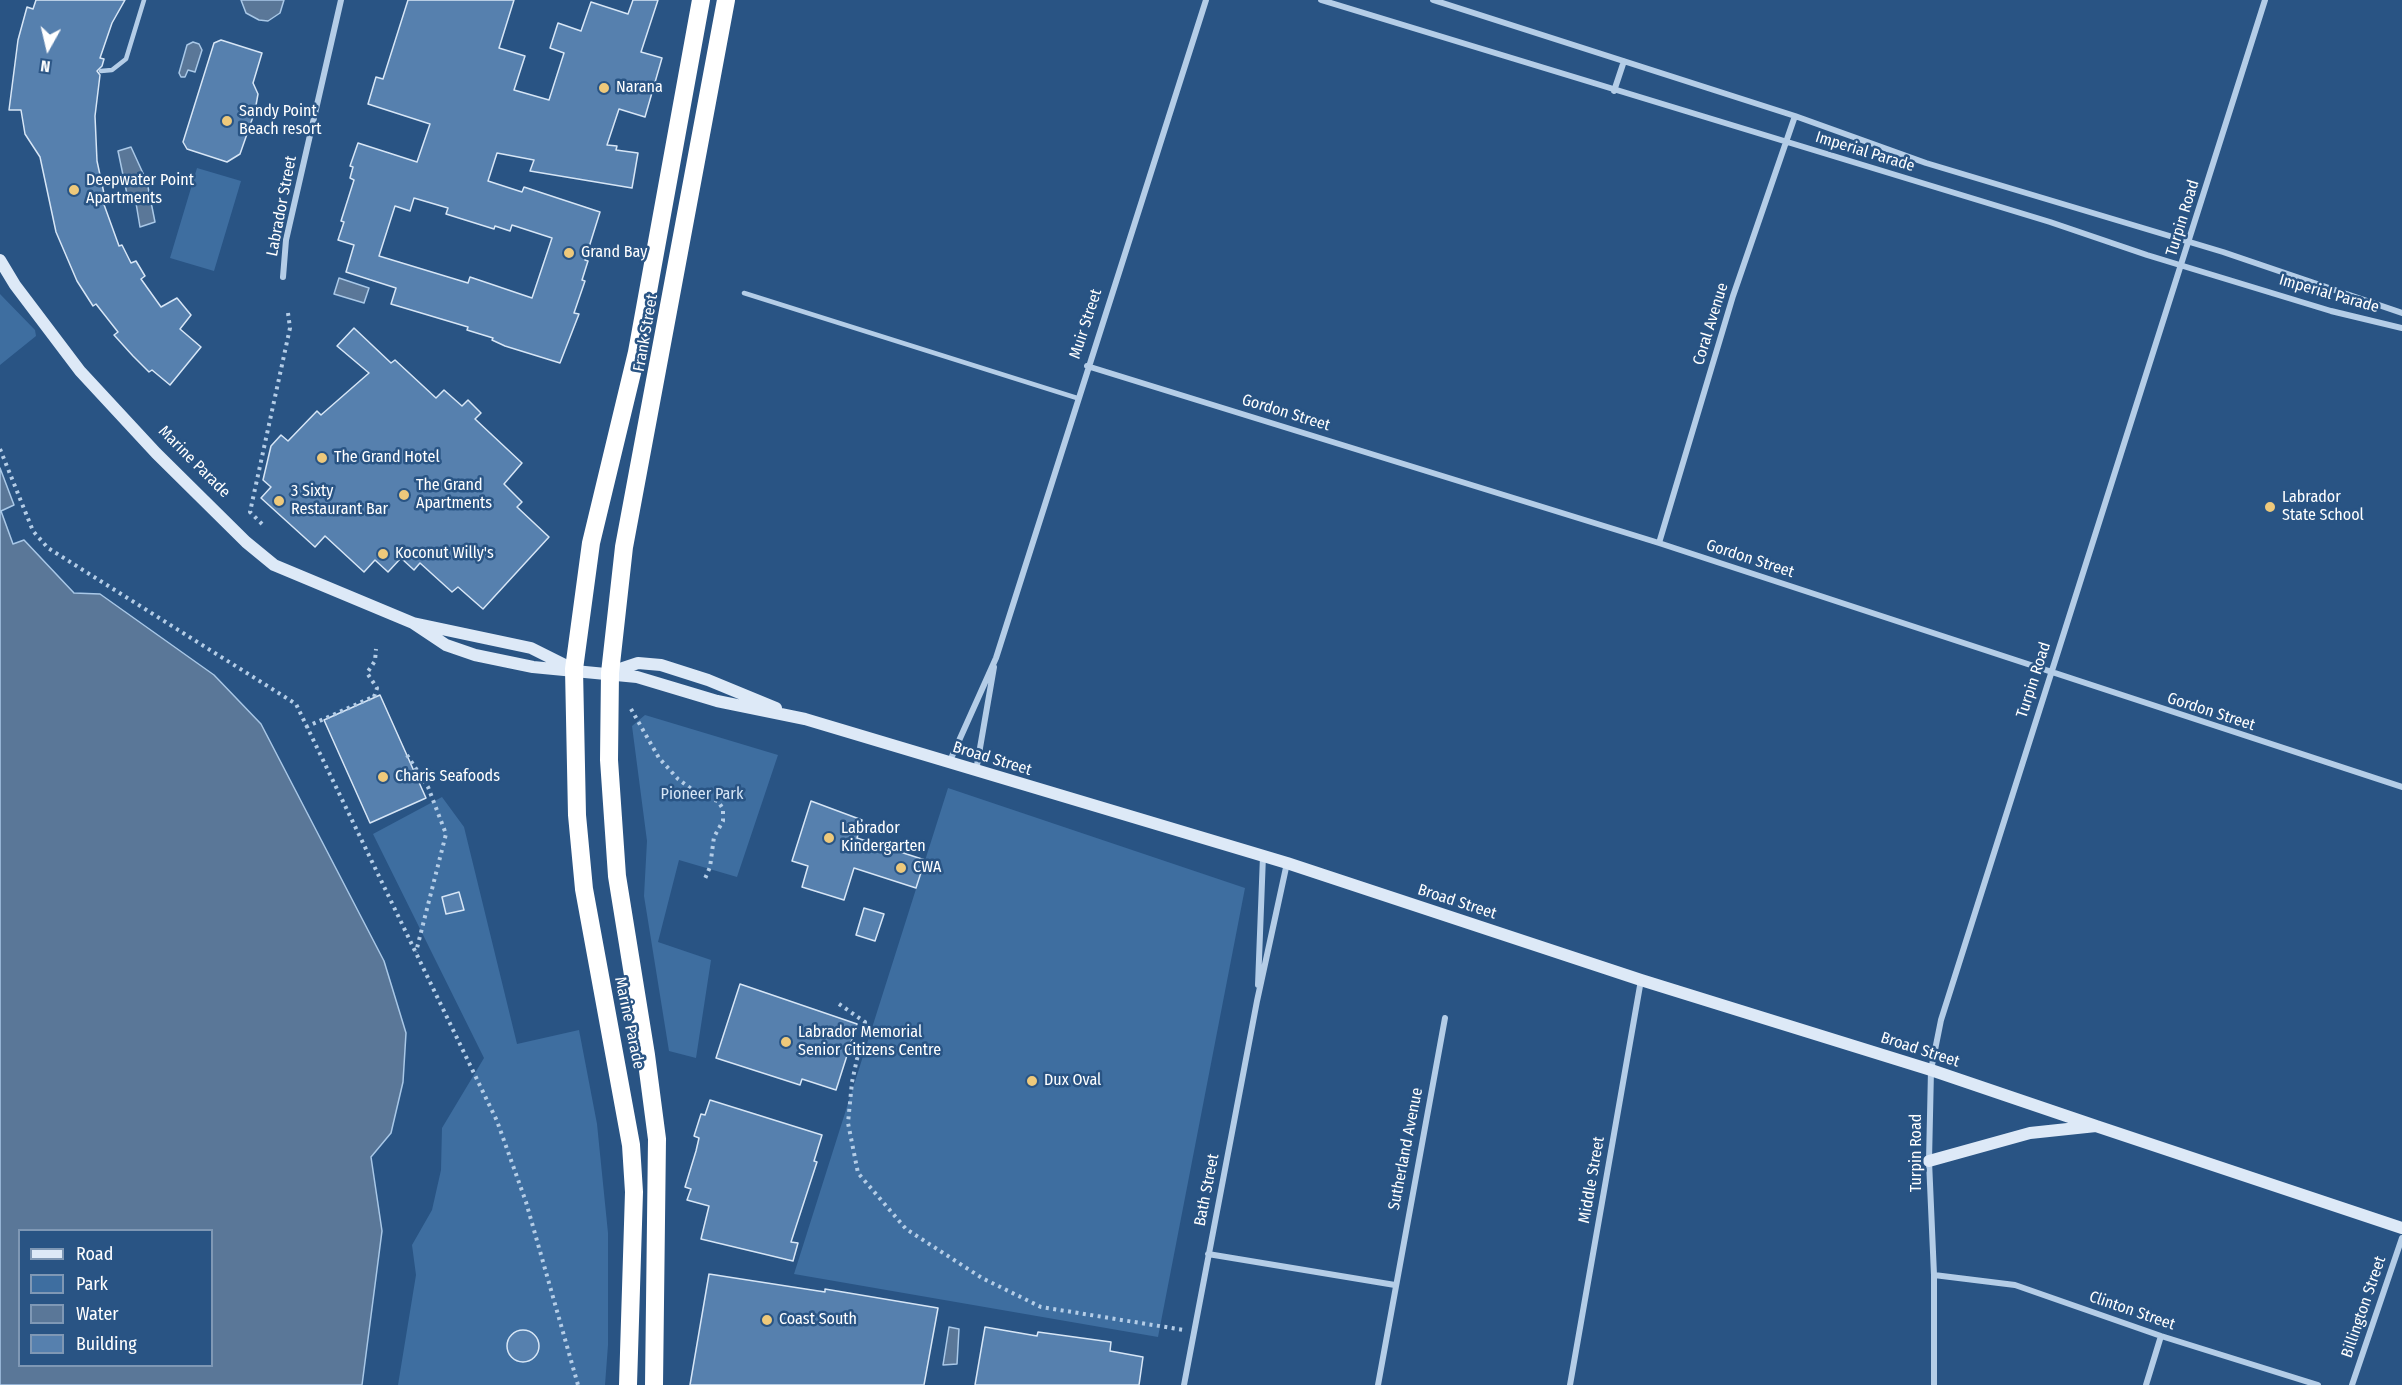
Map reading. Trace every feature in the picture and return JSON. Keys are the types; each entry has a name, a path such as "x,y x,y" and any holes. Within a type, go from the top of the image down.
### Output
{"highway":[{"name":"Frank Street","path":"574,669 591,543 637,352 701,0"},
{"name":"Frank Street","path":"610,673 624,547 726,0"},
{"name":"Marine Parade","path":"574,669 577,815 584,889 631,1145 634,1192 628,1385"},
{"name":"Marine Parade","path":"610,673 609,760 616,876 646,1055 657,1139 654,1385"}],"street":[{"name":"Labrador Street","path":"282,277 286,240 341,0"},
{"name":"Muir Street","path":"949,763 996,658 1087,366 1206,0"},
{"name":"Imperial Parade","path":"1321,0 2331,311 2402,328"},
{"name":"Imperial Parade","path":"1433,0 1795,116 1926,163 2189,242 2402,313"},
{"name":"Turpin Road","path":"1934,1385 1934,1275 1929,1161 1931,1070 1954,974 2265,0"},
{"path":"1614,91 1624,61"},
{"name":"Coral Avenue","path":"1659,543 1733,296 1795,116"},
{"name":"Marine Parade","path":"0,260 15,285 80,371 156,453 246,542 274,565 289,574 413,622 531,648 574,669"},
{"name":"Gordon Street","path":"1087,366 1659,543 2402,787"},
{"name":"Marine Parade","path":"413,622 446,645 475,655 533,667 574,669"},
{"name":"Muir Street","path":"976,771 996,658"},
{"name":"Broad Street","path":"610,673 638,663 662,665 708,680 805,719 1287,863 1641,980 1931,1070 2402,1228"},
{"name":"Broad Street","path":"574,669 637,678 717,701 805,719"},
{"name":"Bath Street","path":"1257,1001 1263,856"},
{"name":"Bath Street","path":"1184,1385 1257,1001 1287,863"},
{"name":"Middle Street","path":"1570,1385 1641,980"},
{"name":"Sutherland Avenue","path":"1378,1385 1445,1018"},
{"name":"Broad Street","path":"1929,1161 2030,1133 2096,1126"},
{"name":"Billington Street","path":"2352,1385 2402,1238"},
{"path":"1208,1254 1395,1285"},
{"name":"Clinton Street","path":"1934,1275 2015,1285 2161,1336 2318,1385"},
{"path":"2146,1385 2161,1336"}],"lane":[{"path":"101,71 112,70 126,59 144,0"},
{"path":"744,293 1077,398"}],"path":[{"path":"262,524 250,512 290,327 288,313"},
{"path":"0,449 33,531 48,548 296,704 497,1121 526,1202 578,1385"},
{"path":"306,727 374,697 377,688 367,673 375,661 376,648"},
{"path":"631,709 659,758 678,779 701,796 718,801 723,809 723,821 714,837 710,867 704,880"},
{"path":"407,755 428,787 446,834 416,953"},
{"path":"839,1004 865,1022 852,1082 848,1123 858,1173 906,1229 982,1278 1041,1307 1194,1331"}],"green space":[{"path":"197,168 241,181 214,271 170,258"},
{"path":"0,294 35,330 36,336 0,365"},
{"name":"Pioneer Park","path":"645,715 778,755 737,877 679,860 658,942 711,960 696,1058 669,1051 644,896 647,841 632,726"},
{"name":"Dux Oval","path":"948,788 1245,888 1158,1337 794,1274"},
{"path":"442,797 464,827 517,1044 579,1030 597,1124 608,1233 608,1345 605,1385 398,1385 416,1275 412,1245 432,1210 441,1170 442,1128 484,1058 373,834"}],"water":[{"path":"241,0 284,0 280,13 268,21 259,20 246,13"},
{"path":"193,42 199,44 202,50 195,72 188,70 185,77 181,77 179,73 187,45"},
{"path":"131,147 147,182 155,222 140,227 135,197 127,194 118,151"},
{"path":"339,278 369,288 364,303 334,294"},
{"path":"0,468 14,505 1,511 13,544 24,540 74,593 100,594 214,675 261,724 384,961 406,1033 403,1082 391,1133 371,1157 382,1231 362,1385 0,1385"},
{"path":"949,1327 959,1329 957,1364 943,1365"}],"building":[{"name":"Deepwater Point Apartments","path":"36,0 125,0 112,23 100,58 104,59 102,66 97,71 100,75 95,116 97,161 105,198 102,199 119,246 122,245 131,263 136,261 145,276 141,279 161,307 177,298 191,315 180,329 201,347 170,385 152,370 149,372 114,335 118,332 96,304 93,306 77,281 56,232 40,157 25,134 21,110 9,110 18,40 27,7 33,9"},
{"path":"408,0 514,0 499,48 525,56 514,90 549,100 564,53 550,48 558,23 581,31 591,2 628,14 633,0 658,0 641,52 662,58 645,117 619,109 607,145 617,146 616,150 638,153 632,188 530,171 534,160 497,153 488,181 522,192 524,187 600,212 585,260 588,261 582,280 585,281 574,313 579,314 560,363 505,346 492,340 493,338 467,330 468,327 391,304 396,288 346,272 354,245 338,240 344,222 341,221 354,180 350,178 353,167 350,166 358,143 417,162 430,124 368,104 376,77 383,79","holes":["414,198 448,208 446,214 494,229 495,226 510,231 512,225 552,238 532,298 470,277 468,283 379,256 395,206 410,211"]},
{"path":"221,40 262,53 253,83 258,94 255,111 240,154 227,162 187,149 183,142 214,43"},
{"path":"354,328 391,363 395,360 436,398 444,390 462,406 468,400 481,413 475,419 522,463 504,484 522,502 517,507 549,537 483,609 458,587 452,592 420,563 414,570 401,558 388,572 375,560 364,572 325,536 315,547 261,498 271,487 263,480 271,446 281,435 288,441 317,411 321,415 369,373 337,346"},
{"name":"Charis Seafoods","path":"380,695 426,798 370,823 324,720"},
{"path":"811,801 862,820 857,838 925,860 916,888 854,868 844,900 802,887 808,866 792,861"},
{"path":"459,892 464,910 446,914 442,897"},
{"path":"864,908 884,914 875,941 856,935"},
{"name":"Labrador Memorial Senior Citizens Centre","path":"740,984 857,1024 836,1090 802,1079 800,1085 716,1058"},
{"path":"710,1100 822,1135 814,1161 817,1162 791,1242 798,1243 793,1261 701,1239 709,1206 687,1200 691,1189 685,1187 699,1138 694,1136 701,1114 705,1115"},
{"path":"709,1274 825,1292 825,1289 938,1308 924,1385 690,1385"},
{"path":"985,1327 1037,1336 1038,1332 1111,1342 1110,1351 1143,1357 1139,1385 975,1385"},
{"path":"523,1330 534,1335 539,1346 534,1357 523,1362 512,1357 507,1346 512,1335"}],"place":[{"name":"Narana","path":"604,88"},
{"name":"Sandy Point Beach resort","path":"227,121"},
{"name":"Deepwater Point Apartments","path":"74,190"},
{"name":"Grand Bay","path":"569,253"},
{"name":"The Grand Hotel","path":"322,458"},
{"name":"The Grand Apartments","path":"404,495"},
{"name":"3 Sixty Restaurant Bar","path":"279,501"},
{"name":"Labrador State School","path":"2270,507"},
{"name":"Koconut Willy's","path":"383,554"},
{"name":"Charis Seafoods","path":"383,777"},
{"name":"Labrador Kindergarten","path":"829,838"},
{"name":"CWA","path":"901,868"},
{"name":"Labrador Memorial Senior Citizens Centre","path":"786,1042"},
{"name":"Dux Oval","path":"1032,1081"},
{"name":"Coast South","path":"767,1320"}]}
